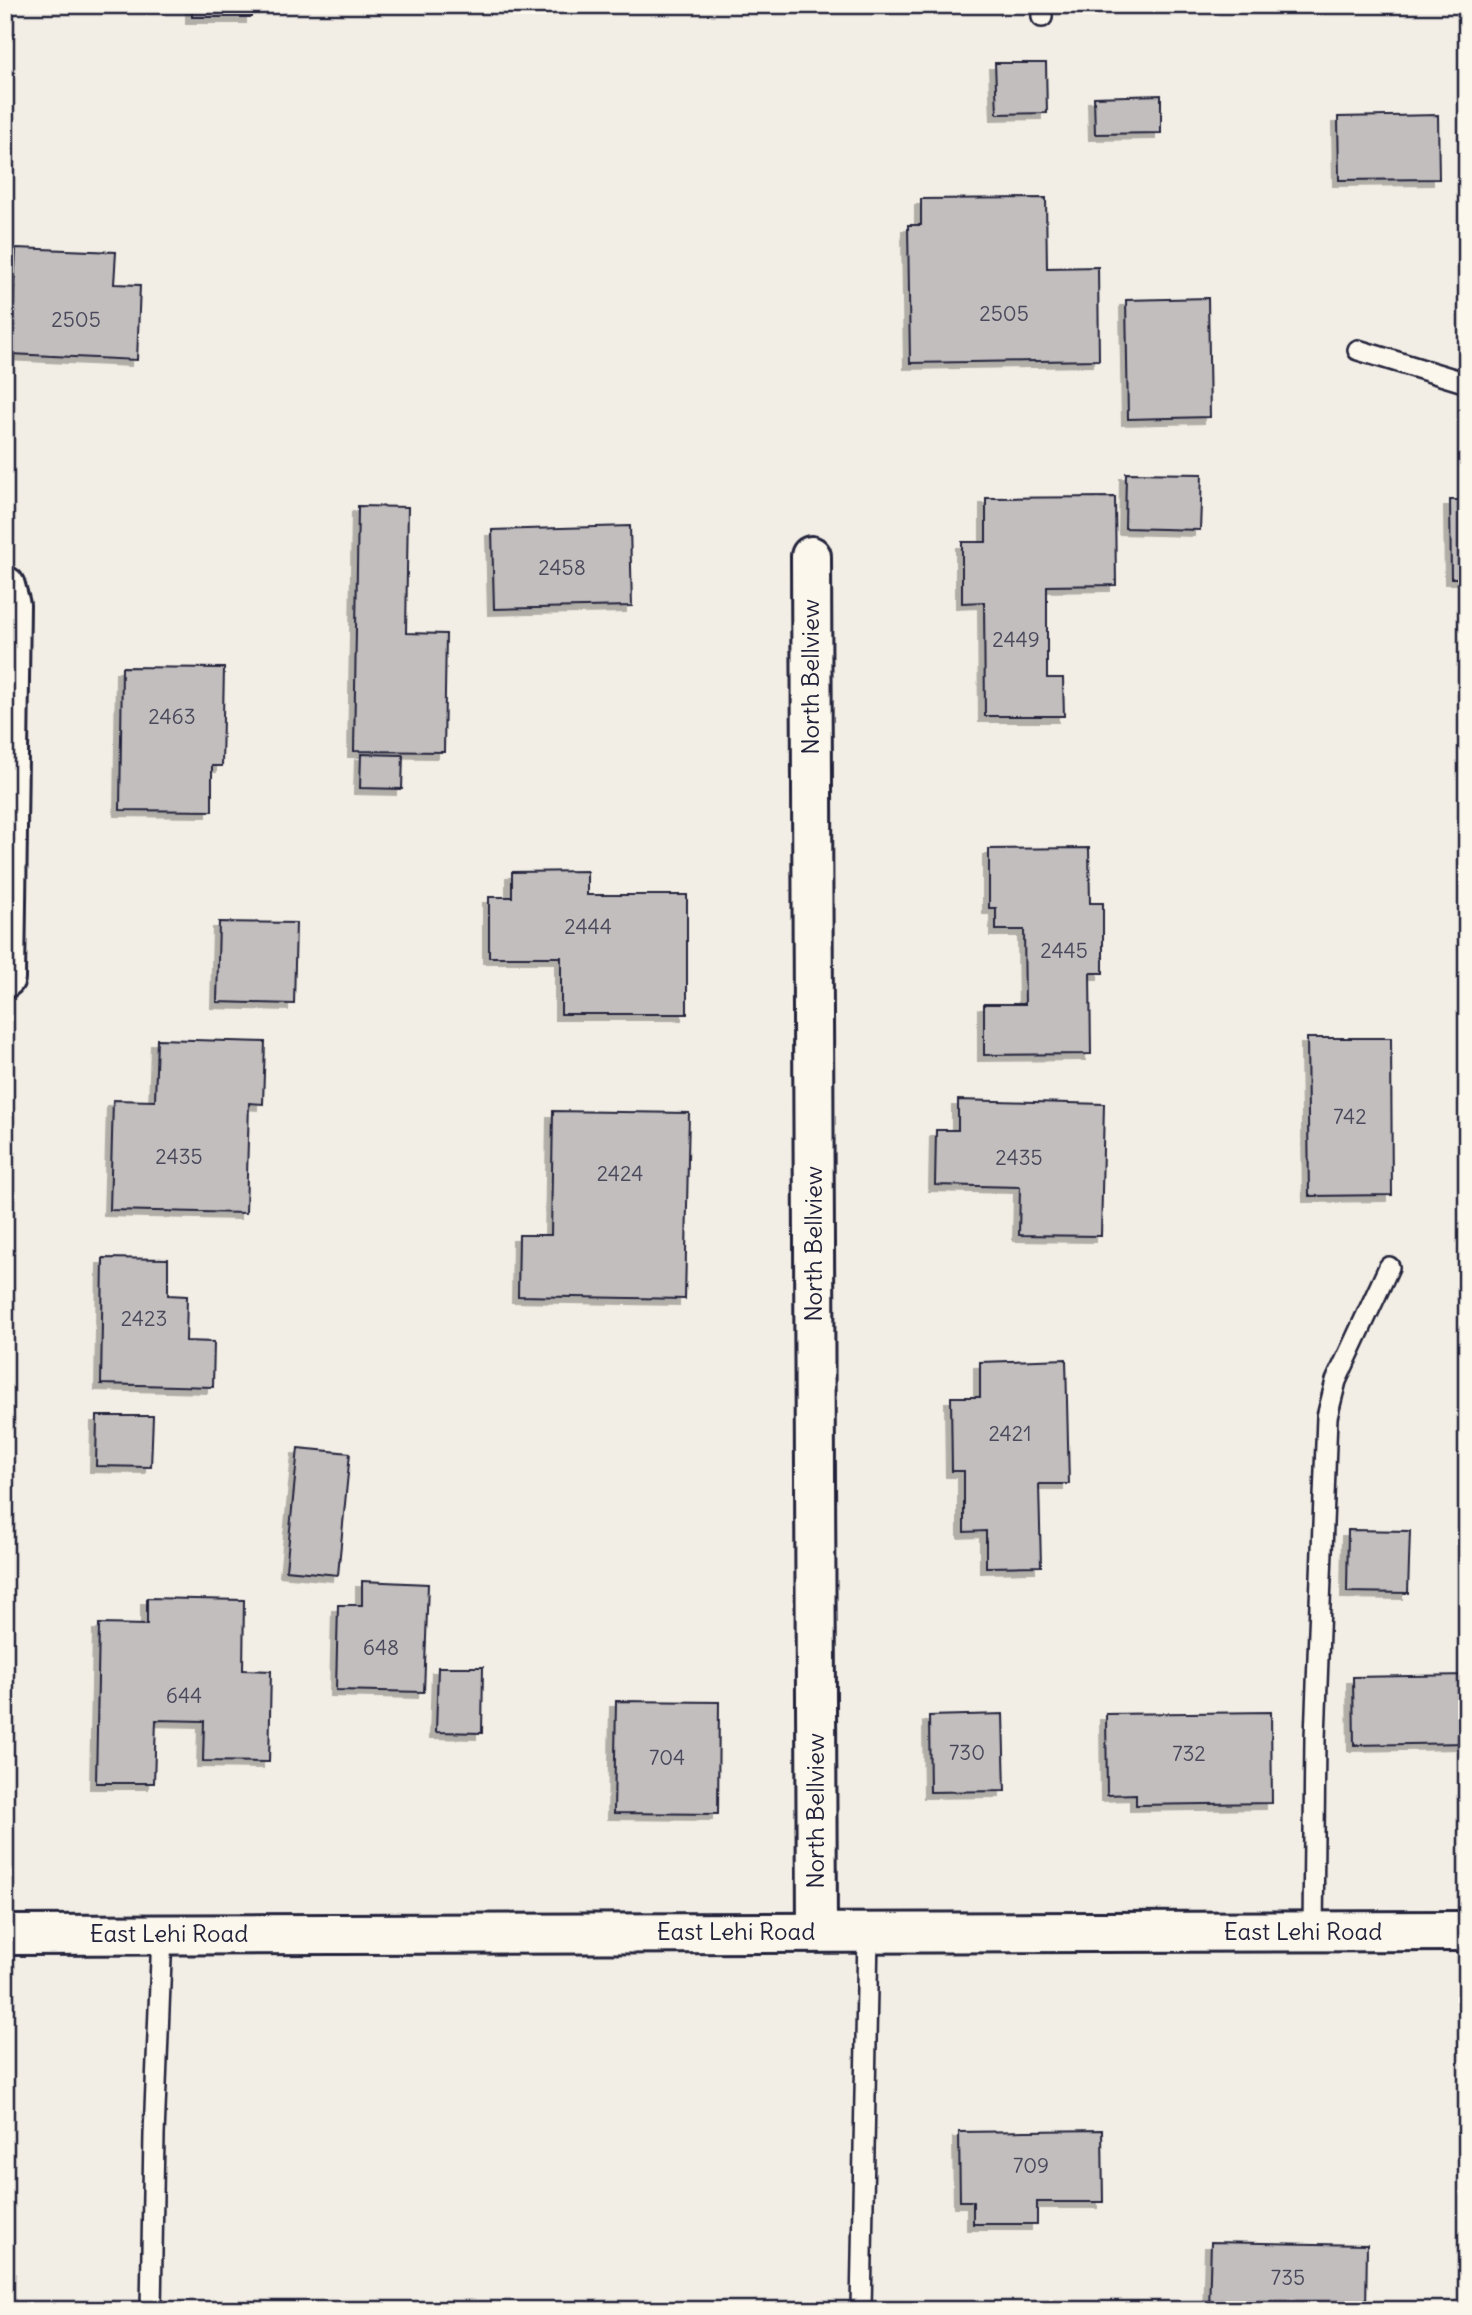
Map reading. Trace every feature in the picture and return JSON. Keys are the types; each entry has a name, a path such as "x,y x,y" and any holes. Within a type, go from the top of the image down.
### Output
{"street":[{"name":"North Bellview","path":"811,556 817,1932"},
{"path":"5,586 10,605 10,680 5,978"},
{"name":"East Lehi Road","path":"5,1935 1467,1931"}],"lane":[{"path":"1358,350 1467,383"},
{"path":"1313,1932 1316,1724 1327,1417 1336,1381 1389,1268"},
{"path":"861,2310 868,1933"},
{"path":"151,2310 154,2135 162,1934"}],"building":[{"path":"192,5 252,5 252,17 192,17"},
{"path":"995,63 1046,63 1047,113 997,114"},
{"path":"1161,95 1161,133 1095,134 1094,97"},
{"path":"1438,115 1439,179 1339,180 1338,117"},
{"path":"1046,198 1047,268 1098,267 1099,360 910,363 908,225 921,225 921,199"},
{"path":"16,248 116,252 114,284 140,285 137,360 11,354"},
{"path":"1208,298 1210,417 1128,419 1126,300"},
{"path":"1126,473 1202,474 1200,530 1125,528"},
{"path":"1115,497 1116,585 1047,586 1047,678 1063,678 1064,716 985,716 984,602 962,603 962,542 986,542 986,498"},
{"path":"1450,500 1467,500 1467,578 1451,578"},
{"path":"358,506 408,507 406,633 446,634 444,752 354,751"},
{"path":"630,526 632,606 494,609 492,530"},
{"path":"122,667 224,668 222,766 212,766 212,811 120,810"},
{"path":"361,754 403,755 402,789 360,788"},
{"path":"1089,848 1090,903 1103,903 1103,973 1090,973 1091,1054 984,1055 984,1004 1025,1004 1024,930 996,930 996,908 989,908 989,849"},
{"path":"587,871 587,895 687,895 687,1014 561,1014 561,957 489,957 489,897 512,897 512,872"},
{"path":"219,922 296,923 294,1004 217,1002"},
{"path":"1307,1038 1391,1038 1392,1195 1309,1196"},
{"path":"157,1039 265,1042 263,1104 249,1103 246,1213 110,1210 113,1100 155,1101"},
{"path":"958,1100 1104,1104 1101,1236 1019,1235 1020,1187 935,1185 936,1130 958,1130"},
{"path":"553,1111 689,1113 685,1299 518,1296 519,1235 551,1235"},
{"path":"103,1258 168,1259 168,1295 187,1296 186,1341 214,1342 213,1387 101,1384"},
{"path":"1066,1359 1069,1484 1039,1484 1041,1566 986,1567 986,1531 964,1532 964,1471 952,1471 951,1397 980,1397 980,1362"},
{"path":"97,1416 153,1416 151,1467 96,1466"},
{"path":"298,1448 350,1453 338,1575 286,1570"},
{"path":"1348,1530 1410,1531 1408,1593 1347,1592"},
{"path":"362,1581 428,1584 424,1692 336,1690 338,1605 362,1605"},
{"path":"147,1598 244,1600 243,1670 271,1671 269,1762 203,1761 204,1721 156,1720 154,1783 96,1783 99,1624 147,1625"},
{"path":"438,1667 483,1667 482,1733 436,1732"},
{"path":"1467,1675 1467,1743 1354,1745 1353,1677"},
{"path":"616,1701 719,1702 718,1814 614,1813"},
{"path":"1271,1712 1272,1803 1136,1805 1136,1794 1107,1795 1106,1714"},
{"path":"1003,1714 1005,1791 930,1792 929,1716"},
{"path":"1102,2130 1103,2202 1037,2202 1037,2224 973,2224 973,2201 960,2201 959,2132"},
{"path":"1211,2242 1367,2245 1366,2310 1209,2310"}]}
